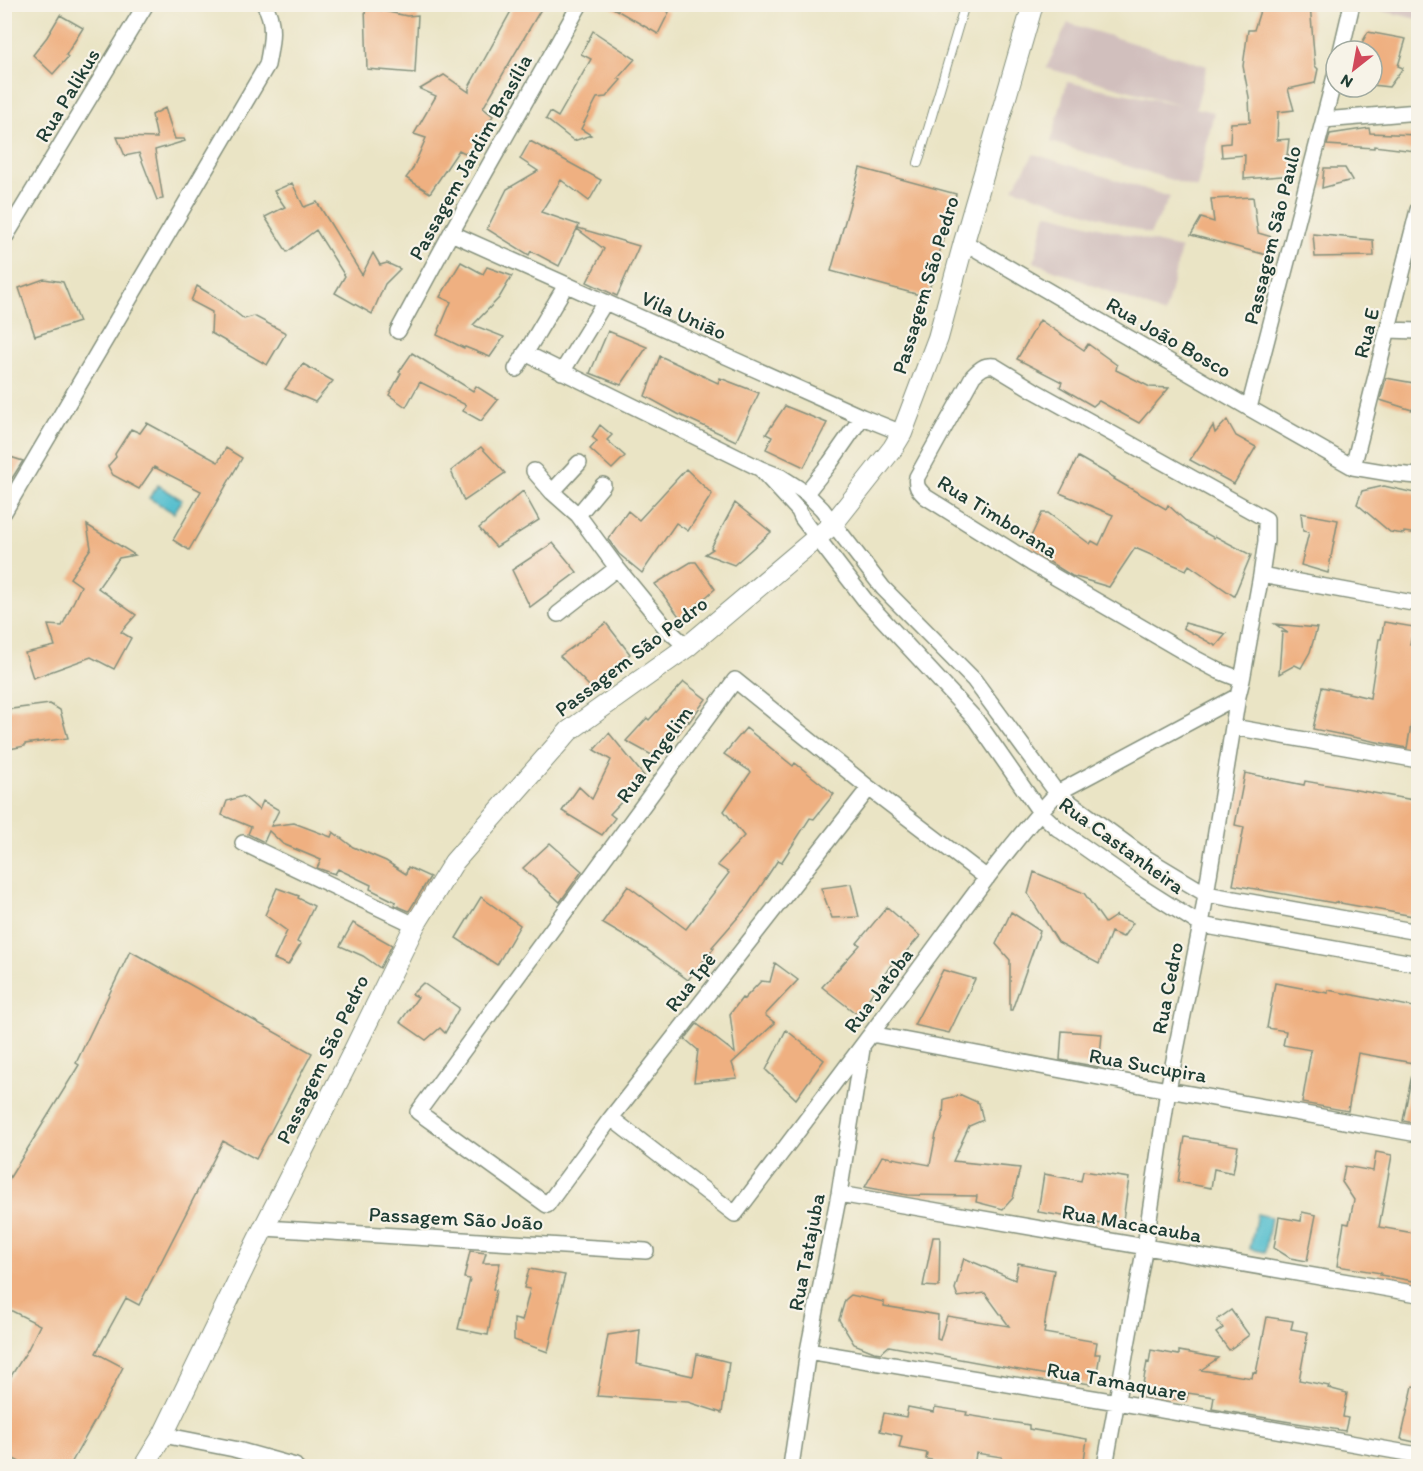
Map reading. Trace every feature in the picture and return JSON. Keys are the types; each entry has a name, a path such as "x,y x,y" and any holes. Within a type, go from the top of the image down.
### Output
{"street":[{"name":"Rua Palikus","path":"4,239 146,4"},
{"path":"4,512 267,65 272,43 271,24 264,4"},
{"name":"Passagem Jardim Brasília","path":"398,330 580,4"},
{"name":"Passagem São Pedro","path":"144,1467 163,1435 264,1228 365,1013 454,862 569,731 687,647 817,538 833,524 893,448 902,433 938,338 1033,4"},
{"path":"1344,39 1352,4"},
{"name":"Passagem São Paulo","path":"1249,408 1329,99"},
{"path":"1324,120 1419,112"},
{"name":"Rua E","path":"1353,467 1419,210"},
{"name":"Vila União","path":"451,233 902,433"},
{"name":"Rua João Bosco","path":"964,242 1353,467"},
{"path":"516,369 566,285"},
{"path":"562,372 605,302"},
{"path":"1388,330 1419,331"},
{"name":"Rua Castanheira","path":"525,353 761,469 782,477 806,493 822,509 883,588 974,680 1057,793 1146,858 1206,894 1419,932"},
{"name":"Rua Timborana","path":"1242,680 1198,660 1031,563 926,496 918,490 916,477 973,375 987,365 994,366 1266,519"},
{"path":"806,493 830,464 862,417"},
{"path":"552,492 579,463"},
{"path":"1353,467 1419,476"},
{"name":"Rua Castanheira","path":"761,469 799,511 865,600 976,720 1040,812 1057,828 1200,925 1419,964"},
{"path":"534,471 552,492 578,515 666,628 687,647"},
{"path":"578,515 603,485"},
{"name":"Rua Cedro","path":"1105,1467 1145,1246 1168,1090 1206,894 1238,696 1261,575 1266,541 1266,519"},
{"path":"558,614 617,568"},
{"path":"1261,575 1419,604"},
{"path":"865,600 883,588"},
{"name":"Rua Angelim","path":"547,1205 418,1112 735,680 869,788 987,878"},
{"name":"Rua Jatoba","path":"611,1118 735,1214 987,878 1057,793 1238,696"},
{"path":"1233,727 1419,760"},
{"name":"Rua Ipê","path":"547,1205 611,1118 869,788"},
{"path":"243,843 415,925"},
{"name":"Rua Sucupira","path":"867,1040 1419,1134"},
{"name":"Rua Tatajuba","path":"791,1467 808,1351 867,1040"},
{"name":"Rua Macacauba","path":"839,1194 1419,1294"},
{"name":"Passagem São João","path":"264,1228 646,1251"},
{"name":"Rua Tamaquare","path":"808,1351 1419,1455"},
{"path":"163,1435 234,1449 295,1467"}],"lane":[{"path":"918,163 965,4"}],"shaded area":[{"path":"1356,5 1418,5 1418,19"},
{"path":"1068,23 1207,66 1196,108 1214,112 1197,188 1051,142 1067,82 1182,105 1046,68"},
{"path":"1034,154 1170,197 1150,234 1013,188"},
{"path":"1046,213 1181,249 1165,314 1034,262"}],"water":[{"path":"158,485 182,500 174,513 149,498"},
{"path":"1257,1214 1271,1217 1265,1252 1250,1249"}],"building":[{"path":"515,4 544,4 483,108 493,116 467,154 459,150 430,193 406,178 426,138 414,134 436,96 420,89 444,75 469,92 469,87"},
{"path":"606,4 654,4 669,12 658,34"},
{"path":"1262,4 1310,4 1315,66 1318,69 1315,83 1288,89 1294,110 1278,112 1277,140 1289,139 1287,155 1294,154 1294,175 1244,179 1245,155 1222,157 1221,144 1230,143 1231,123 1250,122 1249,97 1243,66 1248,30 1254,30"},
{"path":"365,7 407,16 418,15 415,73 367,69"},
{"path":"60,15 83,28 66,55 68,57 53,74 33,55"},
{"path":"593,31 635,59 618,78 621,80 606,97 597,98 581,129 591,135 574,141 546,119 550,112 558,117 591,59 581,54"},
{"path":"1368,32 1406,39 1398,66 1403,68 1389,87 1384,86 1384,39 1364,39"},
{"path":"165,108 175,139 185,141 155,150 163,199 157,200 139,153 125,156 117,137 157,138 152,115"},
{"path":"1369,128 1370,133 1417,135 1415,151 1374,146 1374,148 1327,145 1330,134"},
{"path":"530,141 601,180 589,201 561,180 541,212 579,225 578,228 639,246 617,296 587,282 604,249 577,229 559,266 531,251 529,255 487,229 507,189 538,171 520,159"},
{"path":"860,168 956,194 927,297 831,271"},
{"path":"1324,168 1345,168 1352,180 1322,188"},
{"path":"292,183 304,207 317,202 362,275 373,253 380,265 387,263 400,269 385,284 372,314 335,293 345,276 316,230 287,252 265,217 285,207 274,191"},
{"path":"1253,197 1258,233 1272,237 1267,255 1191,235 1201,218 1214,222 1211,199"},
{"path":"1313,234 1373,240 1374,256 1315,257"},
{"path":"461,262 483,274 487,267 512,276 499,298 473,325 504,337 490,357 437,335 451,302 440,297"},
{"path":"44,279 63,282 79,322 35,336 19,288"},
{"path":"197,286 244,319 254,316 286,333 267,365 211,333 212,312 191,301"},
{"path":"1040,320 1084,350 1088,344 1117,365 1116,370 1150,387 1169,388 1139,423 1099,401 1093,406 1060,387 1062,382 1017,359"},
{"path":"608,331 647,347 621,385 590,373"},
{"path":"412,353 473,391 476,386 498,400 481,421 463,411 466,405 420,382 406,407 389,395 401,373 399,372"},
{"path":"660,356 718,383 720,378 759,393 736,441 645,396"},
{"path":"303,364 333,381 315,402 285,389"},
{"path":"1386,378 1419,384 1419,398 1412,410 1380,400"},
{"path":"785,406 827,423 804,467 766,449 772,437 766,434"},
{"path":"1227,420 1236,436 1256,447 1234,484 1190,460 1213,426 1215,433"},
{"path":"147,423 218,462 226,448 242,458 189,550 173,540 201,491 154,467 139,489 113,475 108,466 116,457 115,454 131,429 140,433"},
{"path":"600,425 612,435 607,440 625,456 612,469 590,449 597,441 592,437"},
{"path":"481,447 505,473 464,501 451,471"},
{"path":"4,455 23,461 4,491"},
{"path":"1078,457 1166,509 1168,505 1189,524 1251,555 1234,596 1189,565 1186,570 1135,548 1109,587 1072,576 1043,558 1028,543 1042,513 1048,513 1090,544 1092,541 1099,545 1113,515 1060,493"},
{"path":"686,469 712,494 688,531 676,523 642,573 619,554 608,539 628,511 639,520"},
{"path":"1384,486 1419,494 1419,534 1390,532 1357,504 1362,491"},
{"path":"523,491 539,520 496,547 479,528"},
{"path":"735,503 771,532 734,565 705,554 713,549 711,548"},
{"path":"1301,513 1338,520 1328,573 1301,565 1309,532 1303,531"},
{"path":"87,525 135,555 119,558 98,588 136,615 121,632 131,638 114,669 91,657 33,678 25,653 55,646 48,625 62,626 81,586 70,578 91,548"},
{"path":"553,543 577,572 530,607 512,570"},
{"path":"691,562 696,562 715,589 681,619 655,584"},
{"path":"1384,622 1414,627 1410,644 1419,645 1419,698 1416,697 1407,748 1313,729 1322,687 1370,698 1379,639 1381,639"},
{"path":"606,623 630,654 592,689 560,656"},
{"path":"1185,623 1226,634 1216,646 1183,628"},
{"path":"1275,624 1317,628 1310,652 1301,668 1295,665 1279,674 1282,632 1288,633"},
{"path":"684,682 706,699 659,759 626,741 647,718 649,720"},
{"path":"50,704 60,710 68,738 25,744 25,746 4,750 4,710"},
{"path":"746,728 793,766 795,763 834,794 814,819 810,818 781,863 778,860 747,907 712,947 714,948 688,980 646,949 602,923 628,886 686,929 729,873 717,865 744,836 724,811 751,772 724,754"},
{"path":"609,733 645,777 610,814 615,818 602,835 562,811 579,787 592,799 611,760 594,750"},
{"path":"1245,773 1304,785 1305,781 1419,801 1419,917 1233,885 1244,827 1235,825"},
{"path":"243,796 259,810 263,801 279,810 271,826 294,823 331,837 333,832 353,847 386,861 406,874 408,867 430,877 409,911 395,905 396,902 370,889 371,885 338,869 335,874 317,868 321,860 283,844 269,831 264,842 248,834 251,827 222,815 227,801"},
{"path":"550,843 582,871 560,902 523,868"},
{"path":"1034,872 1084,893 1105,923 1117,915 1133,923 1123,937 1111,932 1099,964 1058,942 1028,894"},
{"path":"851,884 859,917 832,918 821,888"},
{"path":"277,888 299,896 298,898 314,906 297,942 301,944 288,965 274,959 287,931 265,915"},
{"path":"481,897 520,925 497,965 456,938"},
{"path":"887,907 920,936 893,967 891,965 858,1015 822,987 860,945 857,943"},
{"path":"1011,912 1040,931 1012,1010 1010,1010 1010,960 996,944"},
{"path":"353,923 392,945 380,968 363,956 340,946"},
{"path":"130,951 312,1053 256,1159 223,1141 139,1305 126,1298 96,1353 123,1367 69,1467 29,1467 4,1454 4,1387 27,1351 40,1325 4,1307 4,1187 79,1065 76,1063"},
{"path":"775,963 798,980 765,1015 775,1023 732,1063 737,1078 694,1082 698,1050 685,1039 697,1024 735,1053 730,1014 742,998 744,999 761,981 770,982"},
{"path":"943,970 975,979 949,1033 914,1025"},
{"path":"423,983 459,1008 445,1033 440,1028 426,1040 400,1022 418,997 412,994"},
{"path":"1275,983 1328,993 1328,990 1419,1008 1419,1064 1358,1053 1348,1111 1302,1103 1311,1050 1283,1045 1286,1031 1267,1028"},
{"path":"786,1030 824,1060 796,1099 766,1070"},
{"path":"1062,1031 1102,1034 1099,1067 1060,1060"},
{"path":"1412,1074 1419,1074 1419,1124 1403,1121"},
{"path":"961,1095 979,1103 983,1120 969,1126 953,1161 1020,1168 1013,1198 1003,1209 976,1202 977,1196 907,1195 865,1187 882,1156 930,1165 936,1134 943,1117 944,1099"},
{"path":"1185,1137 1238,1146 1233,1173 1214,1169 1211,1188 1178,1182"},
{"path":"1376,1152 1392,1155 1379,1227 1419,1234 1419,1282 1337,1266 1344,1223 1349,1224 1354,1200 1342,1182 1345,1166 1373,1171"},
{"path":"1083,1171 1129,1178 1122,1227 1038,1212 1044,1174 1081,1181"},
{"path":"1302,1212 1316,1215 1307,1261 1290,1258 1274,1248 1279,1217 1301,1221"},
{"path":"933,1237 940,1237 939,1287 923,1286"},
{"path":"470,1251 486,1253 483,1263 500,1263 493,1289 496,1290 488,1335 458,1329 470,1279 464,1278"},
{"path":"964,1258 1015,1280 1018,1263 1054,1270 1044,1333 1097,1342 1095,1354 1100,1354 1097,1372 1092,1371 1090,1384 889,1346 881,1353 874,1352 854,1344 839,1320 845,1300 851,1295 884,1302 884,1306 938,1315 937,1339 940,1340 947,1316 1009,1326 985,1293 958,1297 955,1289"},
{"path":"529,1269 565,1275 548,1352 514,1340 514,1319 522,1321 530,1289 524,1288"},
{"path":"1231,1310 1249,1335 1229,1350 1216,1333 1223,1328 1217,1320"},
{"path":"1267,1317 1293,1321 1291,1329 1308,1332 1299,1380 1329,1386 1328,1388 1347,1393 1343,1417 1348,1418 1345,1431 1212,1409 1214,1397 1188,1393 1186,1401 1141,1394 1151,1350 1179,1355 1179,1351 1218,1358 1201,1370 1252,1378 1253,1372 1256,1373"},
{"path":"640,1330 637,1364 693,1376 697,1354 729,1362 722,1413 688,1402 597,1396 608,1335"},
{"path":"1413,1386 1419,1387 1419,1443 1401,1439"},
{"path":"908,1407 934,1412 935,1407 967,1412 966,1415 1029,1425 1029,1429 1087,1439 1083,1467 1000,1467 1002,1457 976,1453 974,1467 926,1459 927,1453 899,1448 902,1436 880,1431 884,1413 906,1417"}]}
